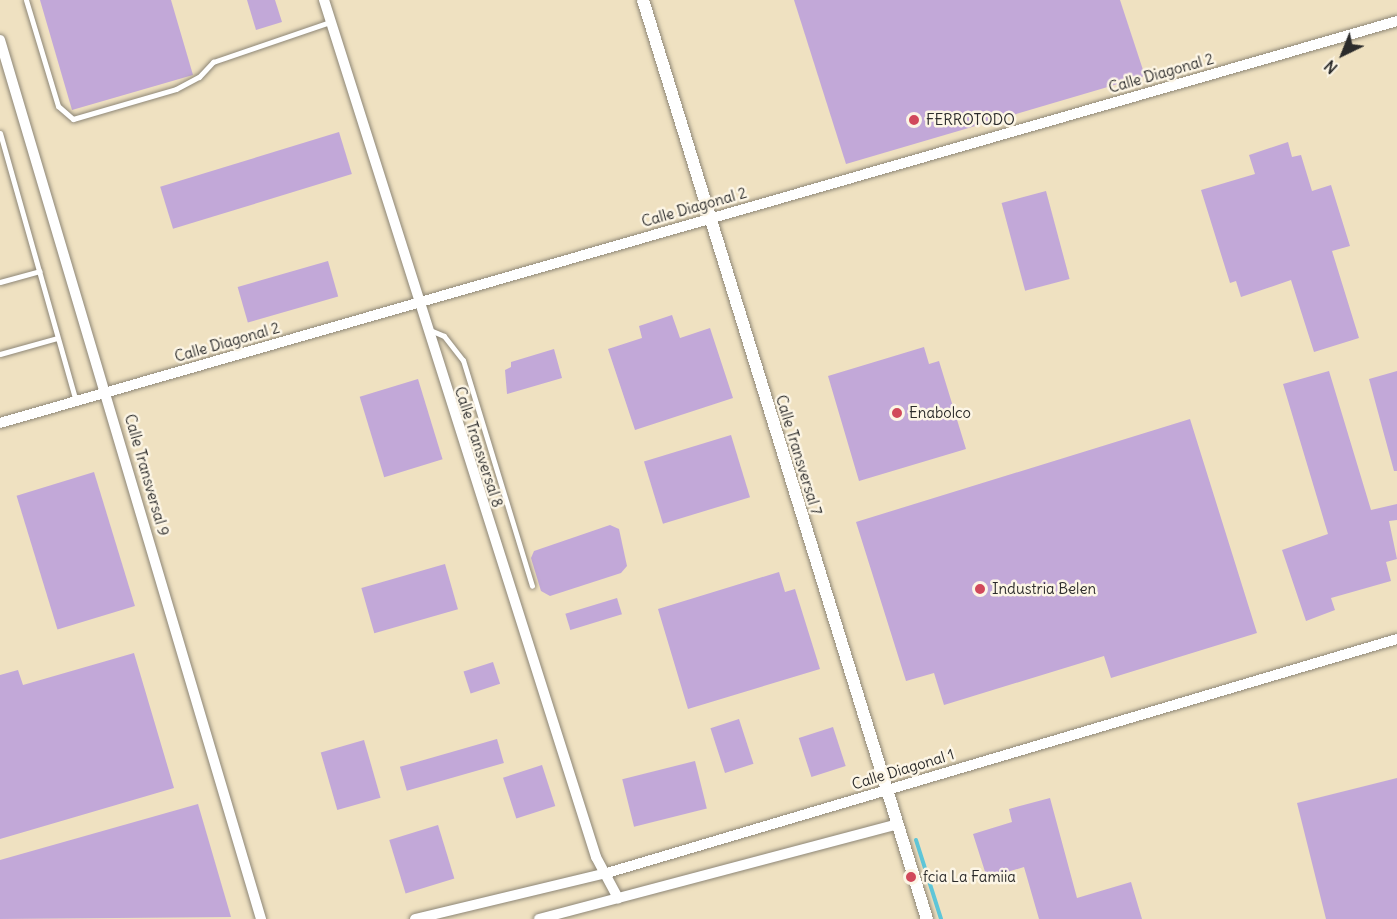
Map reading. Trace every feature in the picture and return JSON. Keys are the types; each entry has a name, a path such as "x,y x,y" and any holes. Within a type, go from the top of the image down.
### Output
{"street":[{"name":"Calle Transversal 8","path":"324,0 425,328 596,857 607,873 618,898"},
{"name":"Calle Transversal 7","path":"643,0 889,789 927,919"},
{"name":"Calle Diagonal 2","path":"0,423 1397,21"},
{"name":"Calle Transversal 9","path":"0,40 107,392 261,919"},
{"name":"Calle Diagonal 1","path":"415,919 607,873 1397,639"},
{"path":"539,919 898,824"}],"lane":[{"path":"26,0 58,106 73,119 176,89 199,77 213,62 330,22"},
{"path":"0,133 76,401"},
{"path":"0,282 40,271"},
{"path":"425,328 444,336 463,360 532,586"},
{"path":"0,354 57,339"}],"building":[{"path":"40,0 171,0 193,75 72,110"},
{"path":"247,0 275,0 282,22 256,30"},
{"name":"FERROTODO","path":"794,0 1120,0 1145,76 846,164"},
{"path":"339,132 352,174 173,229 160,187"},
{"path":"1288,142 1292,157 1301,155 1312,191 1331,185 1350,246 1332,251 1359,338 1314,352 1291,280 1241,297 1236,281 1230,283 1201,190 1255,174 1249,155"},
{"path":"1046,191 1070,279 1025,291 1002,203"},
{"path":"328,261 338,297 248,322 238,287"},
{"path":"672,315 680,338 710,328 733,398 635,430 608,349 642,338 639,326"},
{"name":"Enabolco","path":"924,347 929,364 939,361 966,449 859,481 828,376"},
{"path":"554,349 562,378 507,394 505,370 511,367 511,362"},
{"path":"1329,371 1371,510 1397,504 1397,520 1389,521 1397,559 1386,562 1391,581 1331,598 1335,610 1306,621 1282,550 1328,534 1283,384"},
{"path":"1397,371 1397,471 1394,471 1369,379"},
{"path":"418,379 443,459 384,477 360,397"},
{"path":"1190,419 1257,633 1111,678 1104,656 944,705 934,673 906,681 856,522"},
{"path":"731,435 750,497 663,524 644,462"},
{"path":"94,472 135,606 57,630 17,496"},
{"path":"610,525 619,529 627,566 621,573 550,596 541,591 531,558 534,551"},
{"path":"445,564 458,609 374,633 361,588"},
{"path":"779,572 785,592 795,589 820,669 688,709 658,609"},
{"path":"617,598 622,614 570,630 565,614"},
{"path":"134,653 174,788 0,839 0,675 18,670 23,685"},
{"path":"493,662 500,684 471,693 464,672"},
{"path":"739,719 754,764 725,773 710,728"},
{"path":"833,727 846,766 811,777 799,738"},
{"path":"497,739 504,763 407,791 400,767"},
{"path":"364,740 381,798 337,810 321,752"},
{"path":"695,761 707,809 634,827 622,779"},
{"path":"542,765 555,806 516,819 503,778"},
{"path":"1397,778 1397,919 1326,919 1297,803"},
{"path":"1050,798 1077,898 1131,882 1142,919 1039,919 1024,867 987,878 973,834 1012,822 1009,809"},
{"path":"198,804 231,917 0,919 0,860"},
{"path":"438,825 454,879 406,893 389,840"}],"waterway":[{"path":"916,840 941,919"}],"place":[{"name":"FERROTODO","path":"914,120"},
{"name":"Enabolco","path":"897,413"},
{"name":"Industria Belen","path":"980,589"},
{"name":"fcia La Famiia","path":"911,877"}]}
